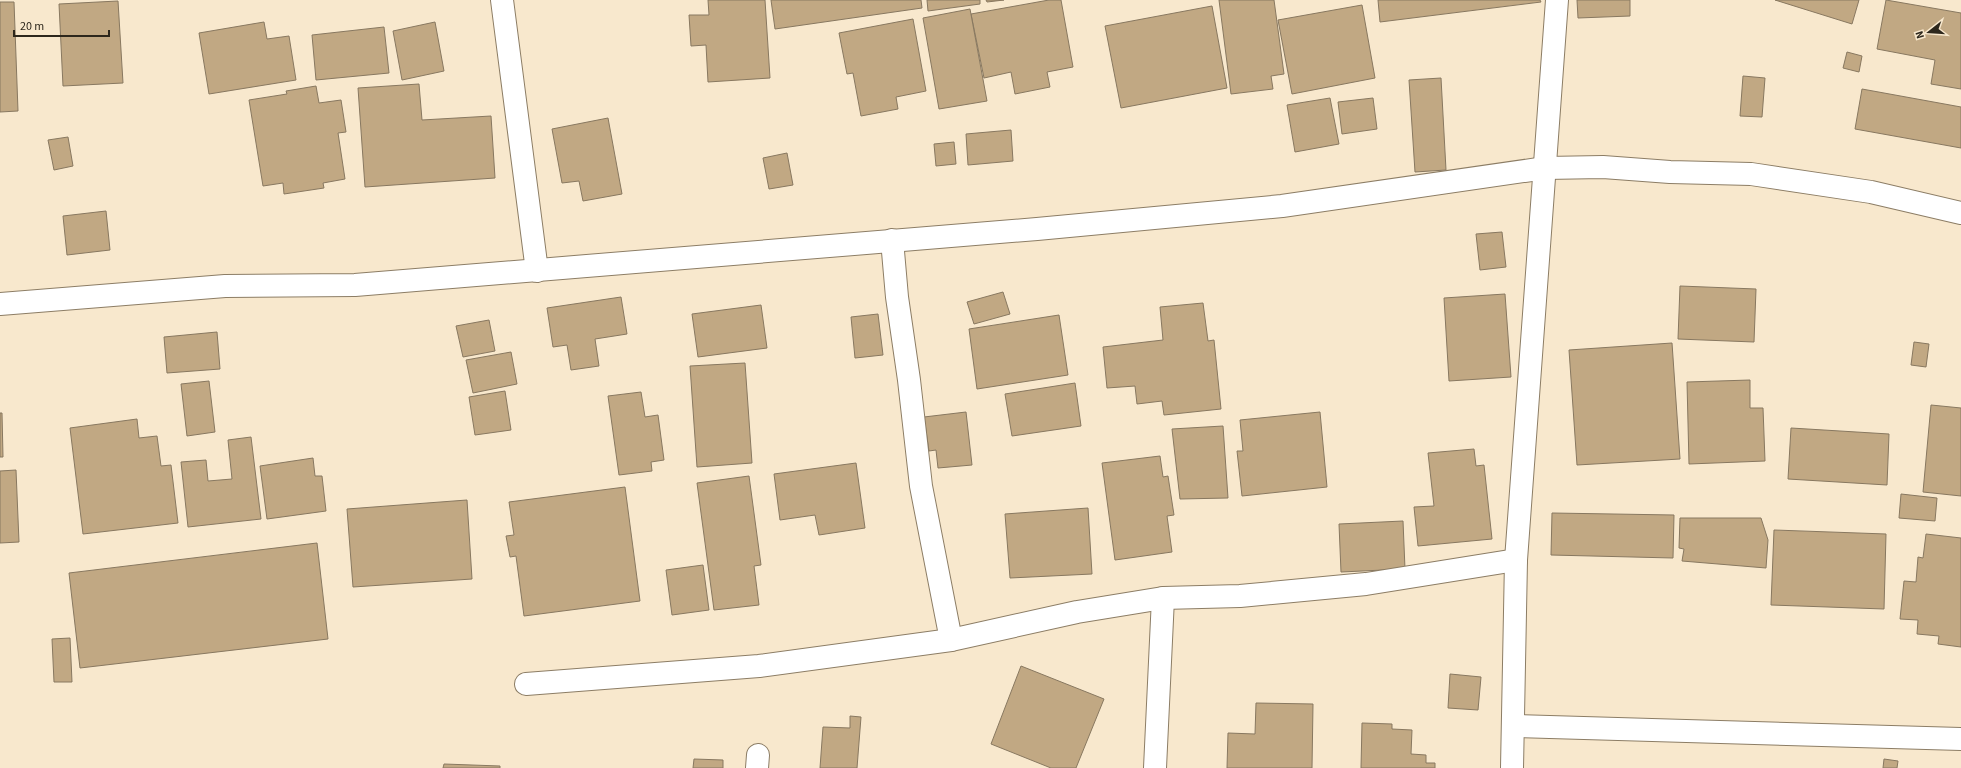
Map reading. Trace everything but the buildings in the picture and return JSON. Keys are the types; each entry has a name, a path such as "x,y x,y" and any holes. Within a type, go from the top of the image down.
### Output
{"street":[{"path":"502,0 537,271"},
{"path":"1512,768 1516,560 1558,0"},
{"path":"0,304 225,286 355,285 537,271 1282,206 1545,168 1603,167 1670,172 1751,174 1871,192 1961,213"},
{"path":"892,240 897,297 909,380 920,486 951,640"},
{"path":"526,684 759,666 951,640 1077,612 1163,598 1240,596 1366,584 1516,560"},
{"path":"1155,768 1163,598"},
{"path":"1514,726 1961,739"}]}
